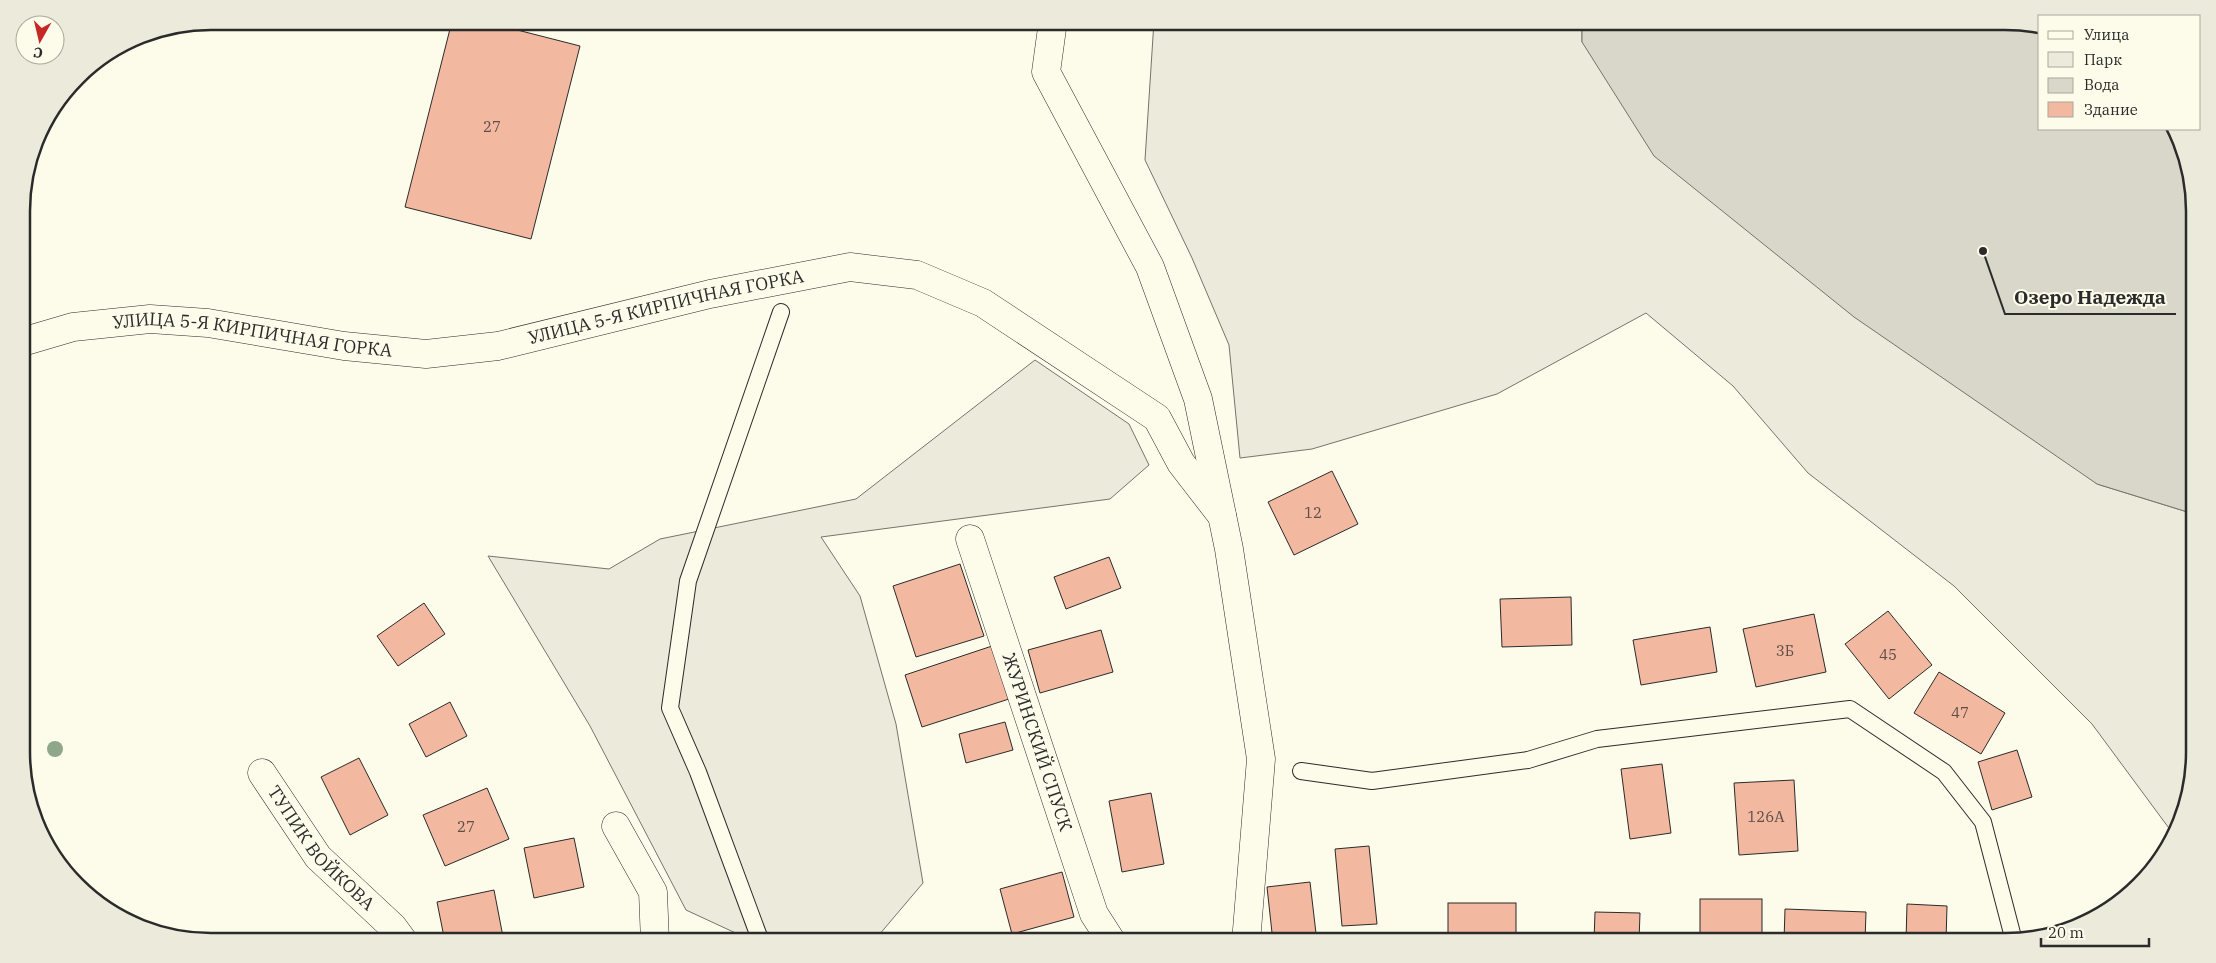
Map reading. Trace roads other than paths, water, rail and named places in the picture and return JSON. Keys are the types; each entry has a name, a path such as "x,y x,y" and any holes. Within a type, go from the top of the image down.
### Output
{"street":[{"path":"1052,30 1046,72 1150,266 1198,399 1229,549 1261,759 1247,933"},
{"name":"УЛИЦА 5-Я КИРПИЧНАЯ ГОРКА","path":"30,340 73,327 150,319 208,324 344,346 426,354 498,346 710,294 850,267 917,275 983,303 1156,418 1181,463 1222,516"},
{"name":"ЖУРИНСКИЙ СПУСК","path":"970,539 1094,914 1106,933"},
{"name":"ТУПИК ВОЙКОВА","path":"262,773 318,857 394,927 398,933"},
{"path":"616,826 653,892 655,933"}],"lane":[{"path":"757,933 698,772 670,708 688,581 781,312"},
{"path":"1301,771 1372,781 1528,760 1597,739 1850,709 1944,772 1984,822 2012,933"}],"water":[{"path":"1582,30 2017,30 2038,33 2038,130 2167,130 2180,164 2186,199 2186,512 2097,484 1854,317 1654,156 1582,42"}],"place":[{"name":"Озеро Надежда","path":"1983,251"}]}
